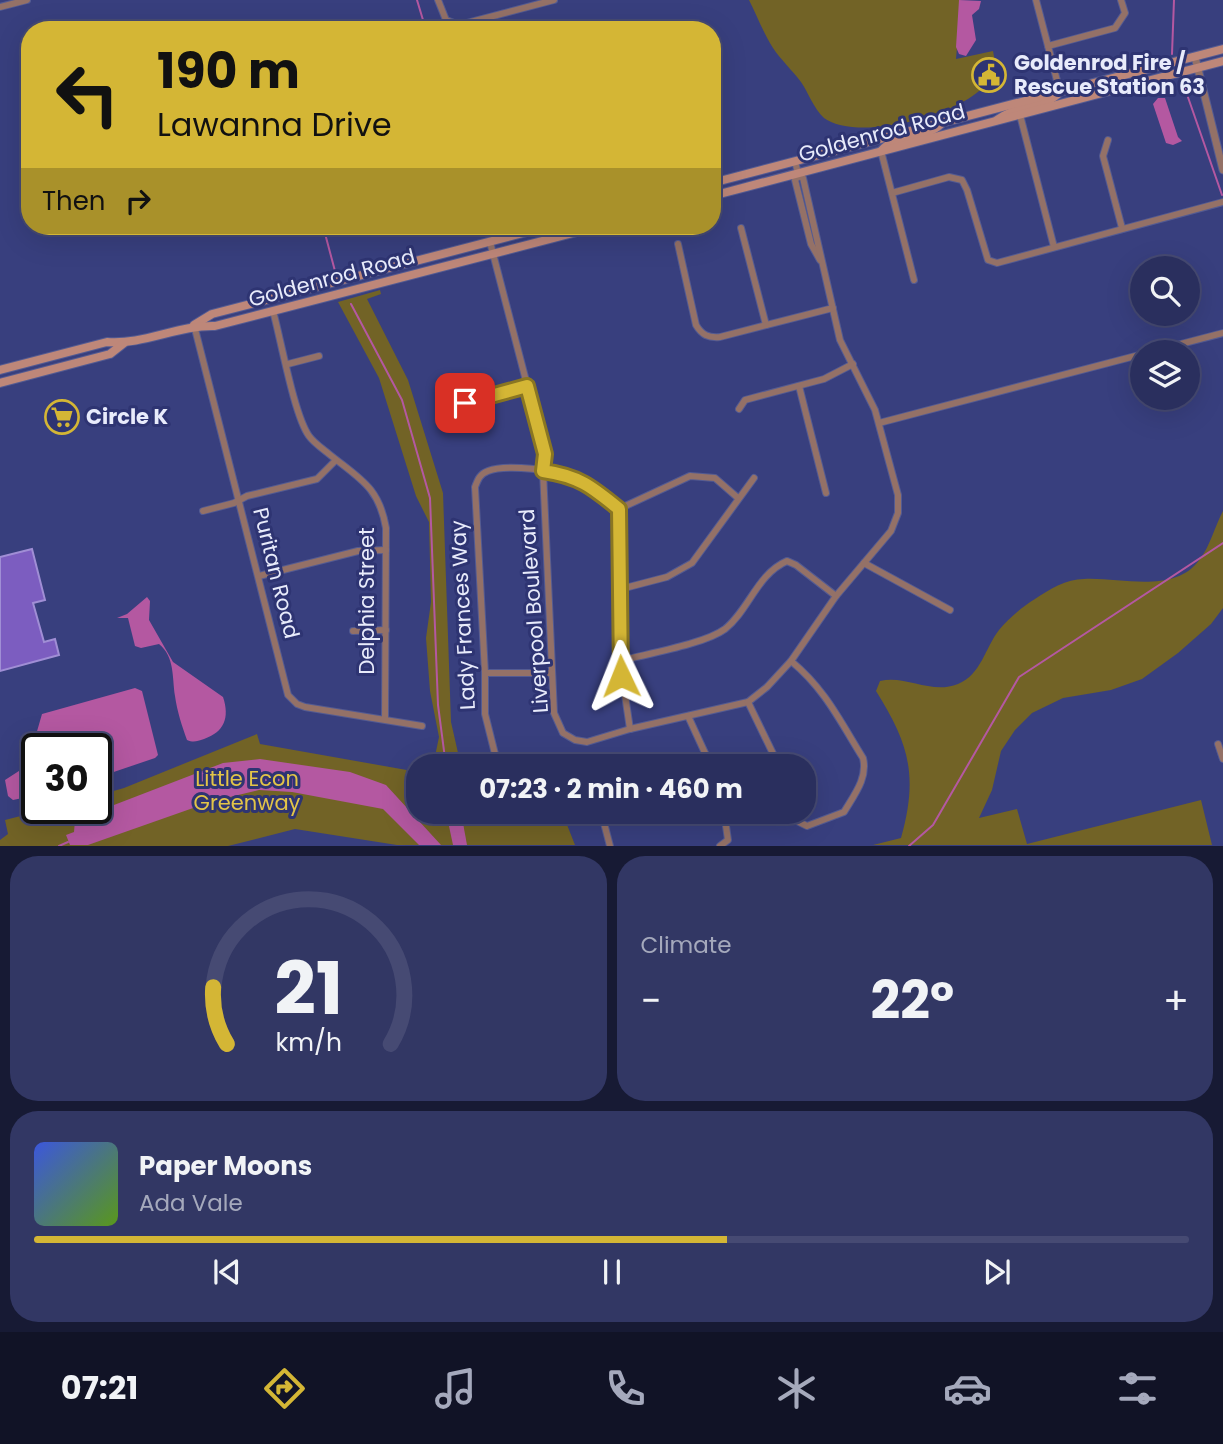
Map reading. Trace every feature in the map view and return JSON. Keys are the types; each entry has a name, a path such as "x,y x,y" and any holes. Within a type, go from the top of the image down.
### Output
{"main road":[{"name":"Goldenrod Road","path":"721,181 1223,49"},
{"name":"Goldenrod Road","path":"721,194 1223,61"},
{"path":"995,122 1007,112 1051,101 1060,92"},
{"path":"881,151 891,142 933,131 943,122"},
{"name":"Goldenrod Road","path":"194,326 212,314 516,235"},
{"name":"Goldenrod Road","path":"2,369 107,342 124,343 194,326 215,326 566,235"},
{"path":"356,289 377,277 382,270"},
{"name":"Goldenrod Road","path":"4,382 110,354 124,343"}],"street":[{"path":"0,7 26,0"},
{"path":"438,0 442,14 448,21"},
{"path":"474,21 554,0"},
{"path":"1036,0 1060,92"},
{"path":"1048,46 1115,28 1125,13 1121,0"},
{"path":"1195,57 1223,170"},
{"path":"1020,115 1054,247"},
{"path":"1108,140 1103,156 1122,229"},
{"path":"881,151 914,281"},
{"path":"543,471 573,476 586,482 619,509 620,661 630,729 748,702 767,687 791,661 836,596 891,531 898,513 898,495 879,423 872,401 841,340 820,261 820,242 803,178 795,162"},
{"path":"892,193 949,177 962,180 988,260 997,263 1223,202"},
{"path":"741,228 766,325"},
{"name":"Liverpool Boulevard","path":"490,242 545,454 543,471 554,713 563,733 575,740 587,742 630,729"},
{"path":"678,244 696,325 710,338 833,308"},
{"name":"Delphia Street","path":"274,311 301,419 309,436 375,493 384,518 385,718"},
{"name":"Puritan Road","path":"194,326 288,695 297,704 305,707 422,726"},
{"path":"1194,340 1223,332"},
{"path":"288,365 319,356"},
{"path":"879,423 1130,357"},
{"path":"739,408 745,400 824,379 853,364"},
{"path":"2,369 4,382"},
{"path":"444,408 527,386"},
{"path":"799,386 826,493"},
{"path":"203,511 317,479 336,460"},
{"name":"Lady Frances Way","path":"495,754 485,714 475,487 479,477 487,471 502,468 543,471"},
{"path":"619,509 690,476 715,478 738,498"},
{"path":"621,589 667,577 692,563 754,478"},
{"path":"259,576 358,551 386,550"},
{"path":"620,661 707,638 723,631 736,618 771,570 787,561 836,596"},
{"path":"864,563 950,610"},
{"path":"354,631 386,630"},
{"path":"791,661 813,679 823,692 863,758 864,776 844,812 816,823"},
{"path":"485,673 552,673"},
{"path":"748,702 773,754"},
{"path":"688,716 705,754"},
{"path":"1218,744 1223,760"},
{"path":"604,824 610,845"},
{"path":"720,845 728,841 726,824"}],"green space":[{"path":"749,0 961,0 956,59 993,51 995,69 984,87 966,100 943,111 889,126 863,128 841,125 824,118 817,110 801,82 773,48"},
{"path":"380,290 381,294 367,299 408,380 443,493 451,722 458,754 435,754 439,737 430,691 426,638 431,602 429,522 416,496 379,378 338,302"},
{"path":"1223,511 1223,608 1211,624 1178,653 1142,679 1111,690 1063,698 1032,713 1015,730 1001,751 992,790 979,818 1017,809 1027,844 1201,800 1212,845 873,845 901,838 910,779 908,762 897,728 876,691 880,681 900,680 948,687 966,680 982,660 999,630 1011,617 1052,588 1065,583 1077,579 1146,582 1177,577 1200,559"},
{"name":"Little Econ Greenway","path":"257,734 260,744 406,770 406,824 567,824 575,845 397,845 295,829 228,846 0,846 0,840 8,834 5,820 21,816 21,824 112,824 112,791"}],"shaded area":[{"path":"959,0 981,1 979,9 972,15 976,40 966,56 959,54 956,47"},
{"path":"1158,98 1165,98 1178,137 1182,141 1173,145 1166,143 1153,104"},
{"path":"147,597 150,601 149,620 173,662 223,697 226,711 224,723 211,736 194,742 187,740 177,707 168,655 159,644 141,648 135,646 128,618 117,618 127,614"},
{"path":"135,688 142,691 158,755 112,773 112,733 37,733 42,714"},
{"path":"260,759 350,772 386,785 406,807 406,824 422,824 441,845 419,845 383,809 292,792 259,790 213,801 88,845 70,845 66,835 74,832 75,824 112,824 112,806 223,763"},
{"path":"21,770 21,798 13,800 8,796 5,780"},
{"path":"449,824 463,824 467,845 453,845"}],"building":[{"name":"Circle K","path":"73,409 75,420 52,426 49,415"},
{"path":"32,549 45,600 33,603 44,642 55,639 59,655 0,671 0,557"}],"waterway":[{"path":"417,0 423,21"},
{"path":"1172,54 1174,0"},
{"path":"1182,80 1222,195"},
{"path":"325,235 335,271"},
{"path":"351,304 402,400 430,498 438,705 444,754"},
{"path":"909,846 933,825 1019,677 1223,543"},
{"path":"59,846 68,842"}],"place":[{"name":"Goldenrod Fire / Rescue Station 63","path":"989,75"},
{"name":"Circle K","path":"62,417"}],"route":[{"path":"465,403 527,386 545,454 543,471 573,476 586,482 619,509 621,676"}]}
